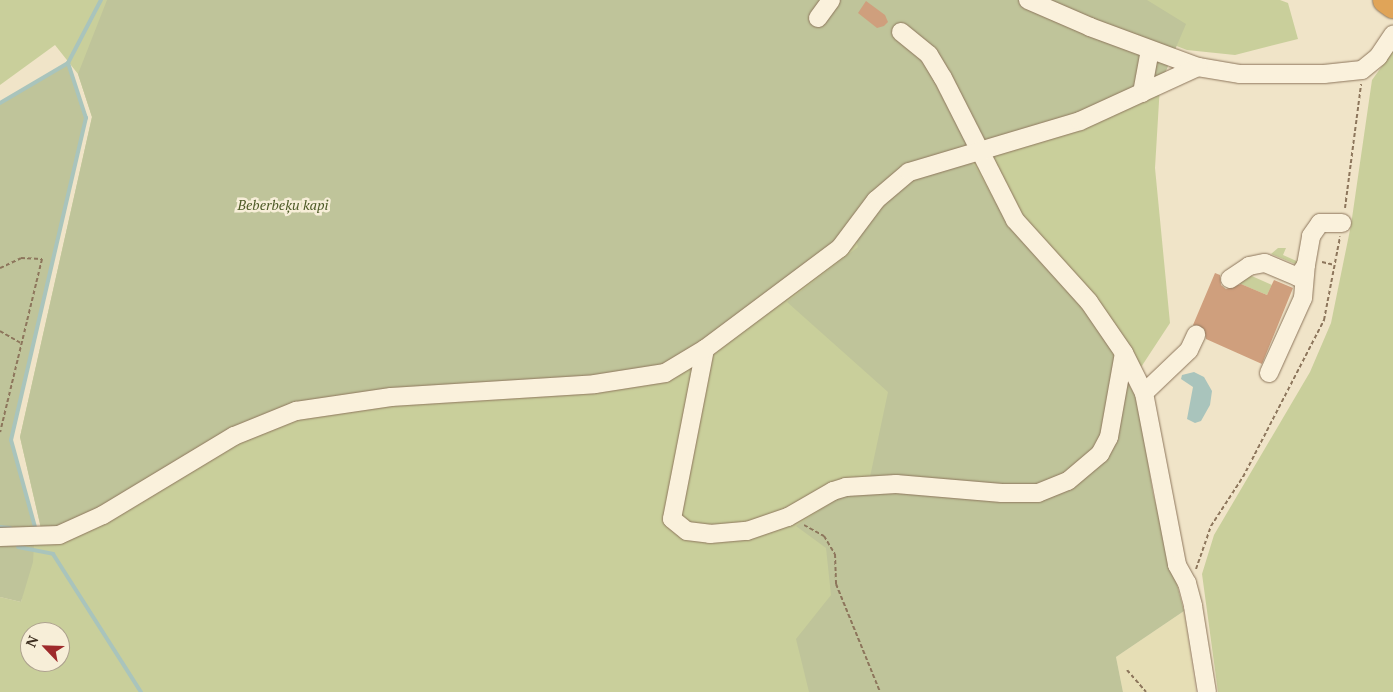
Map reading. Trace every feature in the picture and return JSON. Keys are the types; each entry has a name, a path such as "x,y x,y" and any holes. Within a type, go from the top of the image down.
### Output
{"highway":[{"path":"1386,0 1393,5"}],"street":[{"path":"818,18 831,0"},
{"path":"1028,0 1150,50 1198,67 1240,74 1347,73 1362,70 1372,61 1393,34"},
{"path":"901,32 929,55 980,149 1015,220 1088,302 1124,353 1144,392 1177,565 1187,583 1193,606 1207,692"},
{"path":"1142,93 1150,50"},
{"path":"0,537 59,535 103,516 234,436 296,411 391,397 595,384 665,373 705,349 840,248 876,200 894,182 910,172 980,149 1080,121 1198,67"},
{"path":"1269,372 1303,298 1310,236 1320,223 1342,223"},
{"path":"1230,279 1249,266 1265,263 1298,277 1306,265"},
{"path":"1144,392 1189,350 1196,335"},
{"path":"705,349 672,519 687,531 710,534 747,531 788,516 833,491 846,487 896,484 1002,493 1038,493 1068,481 1100,454 1109,436 1124,353"}],"path":[{"path":"0,268 21,258 42,259 0,432"},
{"path":"0,331 21,343"},
{"path":"788,516 824,536 835,554 836,584 880,692"},
{"path":"1127,670 1146,692"}],"shaded area":[{"path":"1184,611 1196,692 1123,692 1116,657"}],"green space":[{"path":"0,0 1280,0 1288,3 1298,39 1235,55 1187,50 1166,42 1160,85 1155,168 1170,323 1126,390 1109,654 1114,692 0,692 0,597 21,602 34,538 43,537 20,437 92,117 78,74 55,45 0,85"},
{"name":"Beberbeķu kapi","path":"107,0 1147,0 1186,24 1160,85 909,172 840,248 665,373 296,411 43,537 20,437 92,117 78,74"},
{"path":"1393,51 1393,692 1218,692 1202,574 1214,535 1310,372 1331,323 1351,225 1372,80"},
{"path":"68,63 86,118 11,440 35,527 33,562 21,602 0,597 0,103"},
{"path":"966,160 975,166 1010,228 1091,314 1138,401 1153,493 1184,611 1116,657 1123,692 809,692 796,639 831,595 826,548 796,526 870,477 888,392 787,302 858,247 856,239 892,194 914,179"},
{"path":"1278,248 1286,248 1283,255 1301,263 1300,266 1271,254"},
{"path":"1245,273 1272,285 1267,295 1236,282"}],"water":[{"path":"1194,372 1204,377 1212,391 1210,405 1201,421 1195,423 1187,419 1193,387 1181,379 1182,375"}],"building":[{"path":"866,1 885,15 888,22 884,26 877,28 858,13"},
{"path":"1215,273 1220,275 1221,285 1226,289 1241,284 1267,295 1274,280 1293,288 1262,364 1206,339 1204,329 1193,325"}],"waterway":[{"path":"0,103 68,63 101,0"},
{"path":"35,527 11,440 86,118 68,63"},
{"path":"0,527 10,528"},
{"path":"18,547 53,554 141,692"}]}
